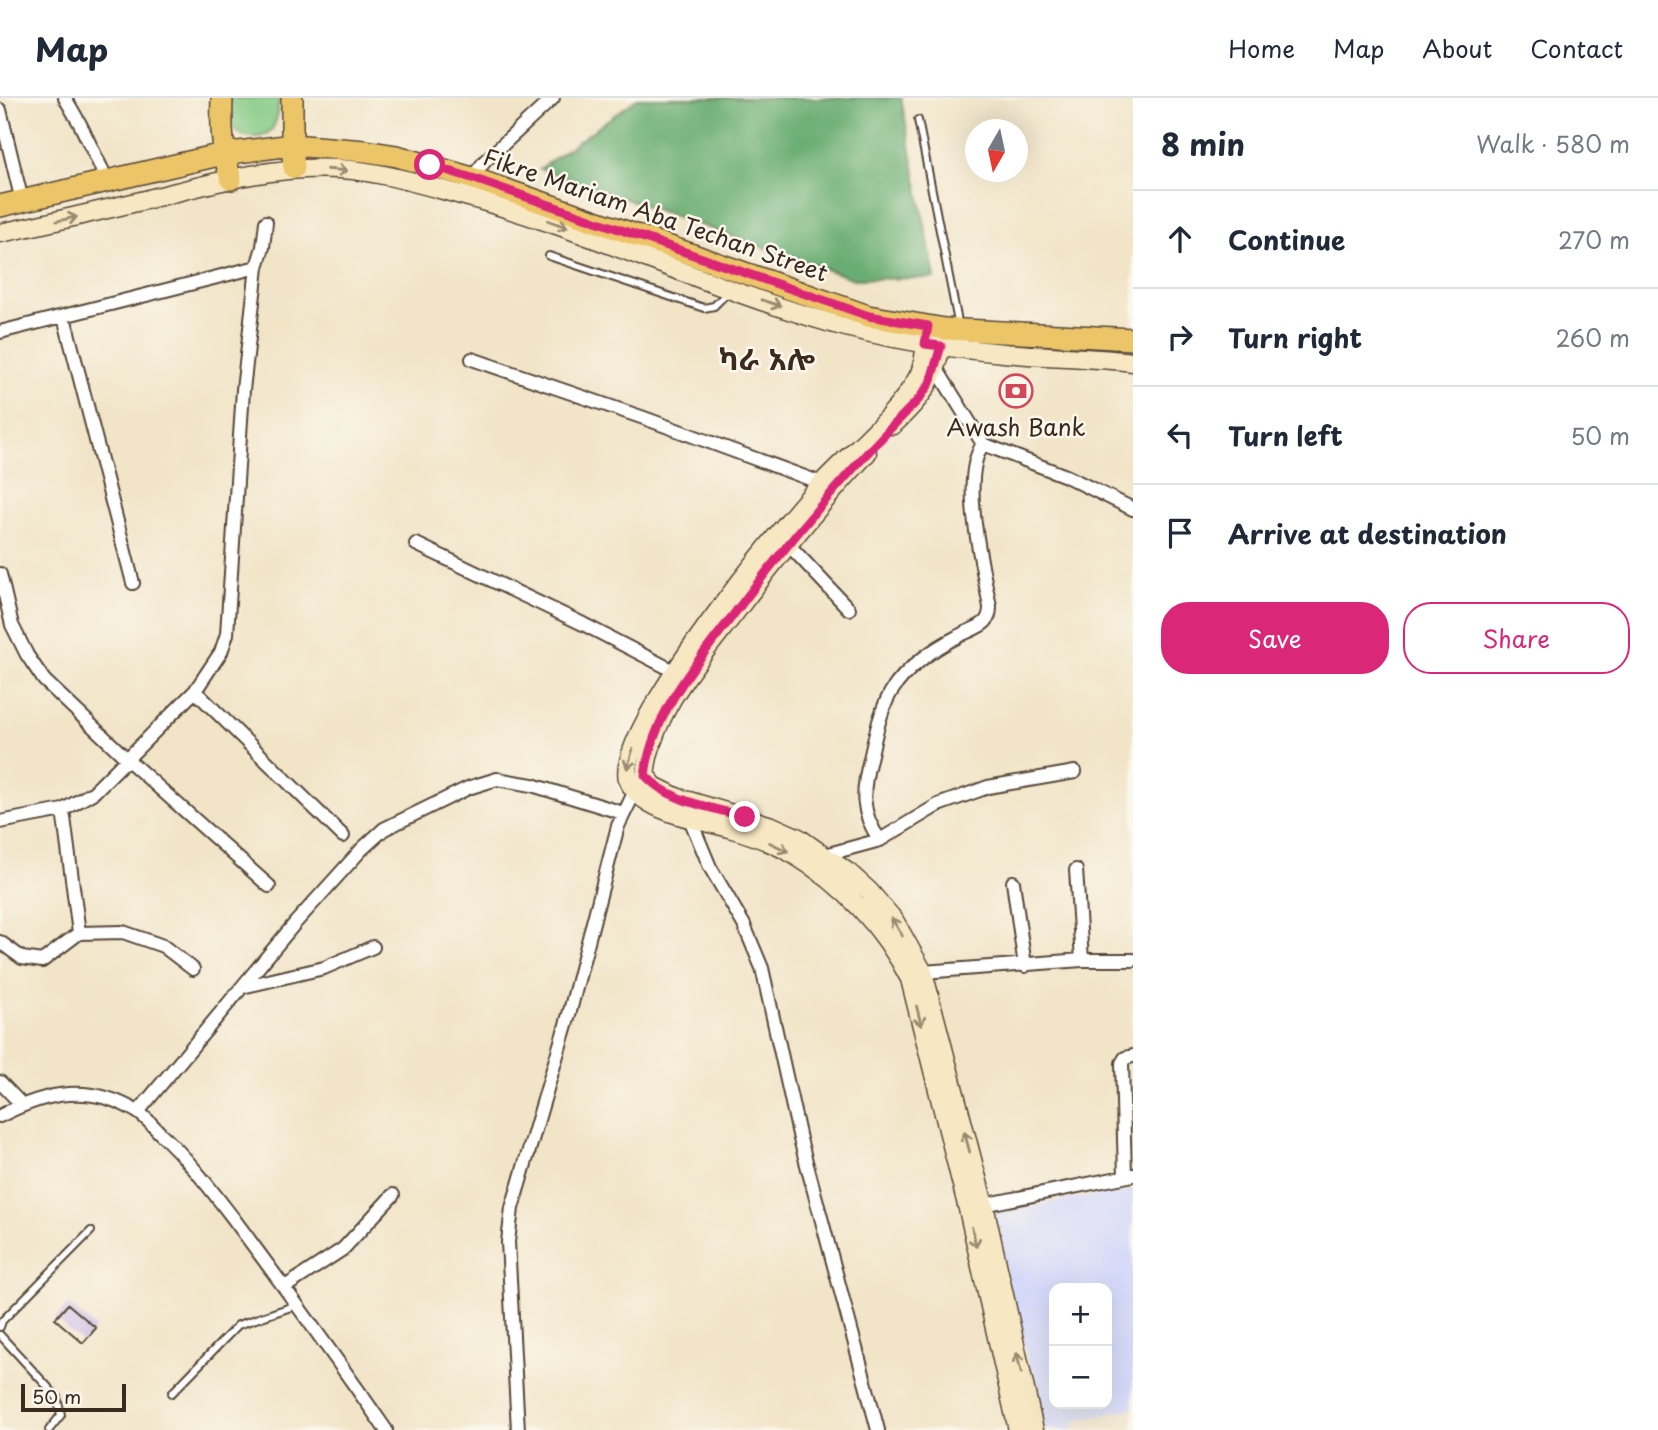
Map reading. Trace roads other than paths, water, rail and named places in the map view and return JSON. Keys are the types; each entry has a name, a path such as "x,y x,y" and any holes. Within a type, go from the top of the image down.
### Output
{"main road":[{"path":"222,98 223,153 231,178"},
{"path":"292,98 295,168"},
{"name":"Fikre Mariam Aba Techan Street","path":"0,206 223,153 292,145 324,146 397,156 472,178 869,316 940,335 1133,339"},
{"path":"0,233 231,178 295,168 341,169 408,181 506,206 730,289 829,322 940,335 1006,354 1133,362"},
{"path":"940,335 936,368 919,399 787,543 687,676 670,702 648,752 640,783 646,800 670,812 731,828 791,853 831,880 857,903 896,951 910,979 976,1207 1034,1430"},
{"path":"940,335 906,394 775,537 674,671 626,766 629,780 772,826 799,838 825,855 869,891 894,920 923,972 976,1207 1018,1430"}],"street":[{"path":"65,98 108,182"},
{"path":"472,178 485,160 552,98"},
{"path":"0,110 22,201"},
{"path":"0,822 63,810 94,792 195,691 221,652 230,611 243,390 257,267 266,222"},
{"path":"0,332 257,267"},
{"path":"64,317 133,583"},
{"path":"471,359 644,418 821,484"},
{"path":"936,368 983,444 1066,476 1133,509"},
{"path":"880,840 871,828 862,798 879,723 892,691 926,656 985,622 989,615 974,506 974,468 977,453 983,444"},
{"path":"787,543 849,608"},
{"path":"416,544 674,671"},
{"path":"0,574 12,625 27,655 44,680 127,759 269,886"},
{"path":"195,691 343,836"},
{"path":"825,855 880,840 938,806 988,787 1075,772"},
{"path":"138,1112 242,987 362,849 384,829 468,788 497,779 531,785 623,813"},
{"path":"518,1430 508,1242 512,1208 570,1011 609,859 623,813 640,783"},
{"path":"63,810 79,933"},
{"path":"690,819 710,867 744,925 762,968 800,1139 878,1430"},
{"path":"1076,870 1082,960"},
{"path":"1013,882 1025,966"},
{"path":"0,942 22,958 41,961 79,933 123,932 163,946 193,969"},
{"path":"242,987 324,968 373,947"},
{"path":"923,972 1082,960 1133,960"},
{"path":"976,1207 1129,1176 1122,1063 1125,1058 1133,1056"},
{"path":"0,1082 21,1104"},
{"path":"0,1116 40,1097 83,1093 111,1099 138,1112 187,1158 299,1304 386,1430"},
{"path":"285,1287 343,1249 393,1195"}],"lane":[{"path":"918,120 940,335"},
{"path":"548,256 704,308 714,306 730,289"},
{"path":"0,1327 2,1321 91,1231"},
{"path":"173,1393 238,1325 299,1304"},
{"path":"0,1335 57,1397 61,1415 50,1430"}],"place":[{"name":"Awash Bank","path":"1016,391"}],"district":[{"name":"ካራ አሎ","path":"767,357"}]}
